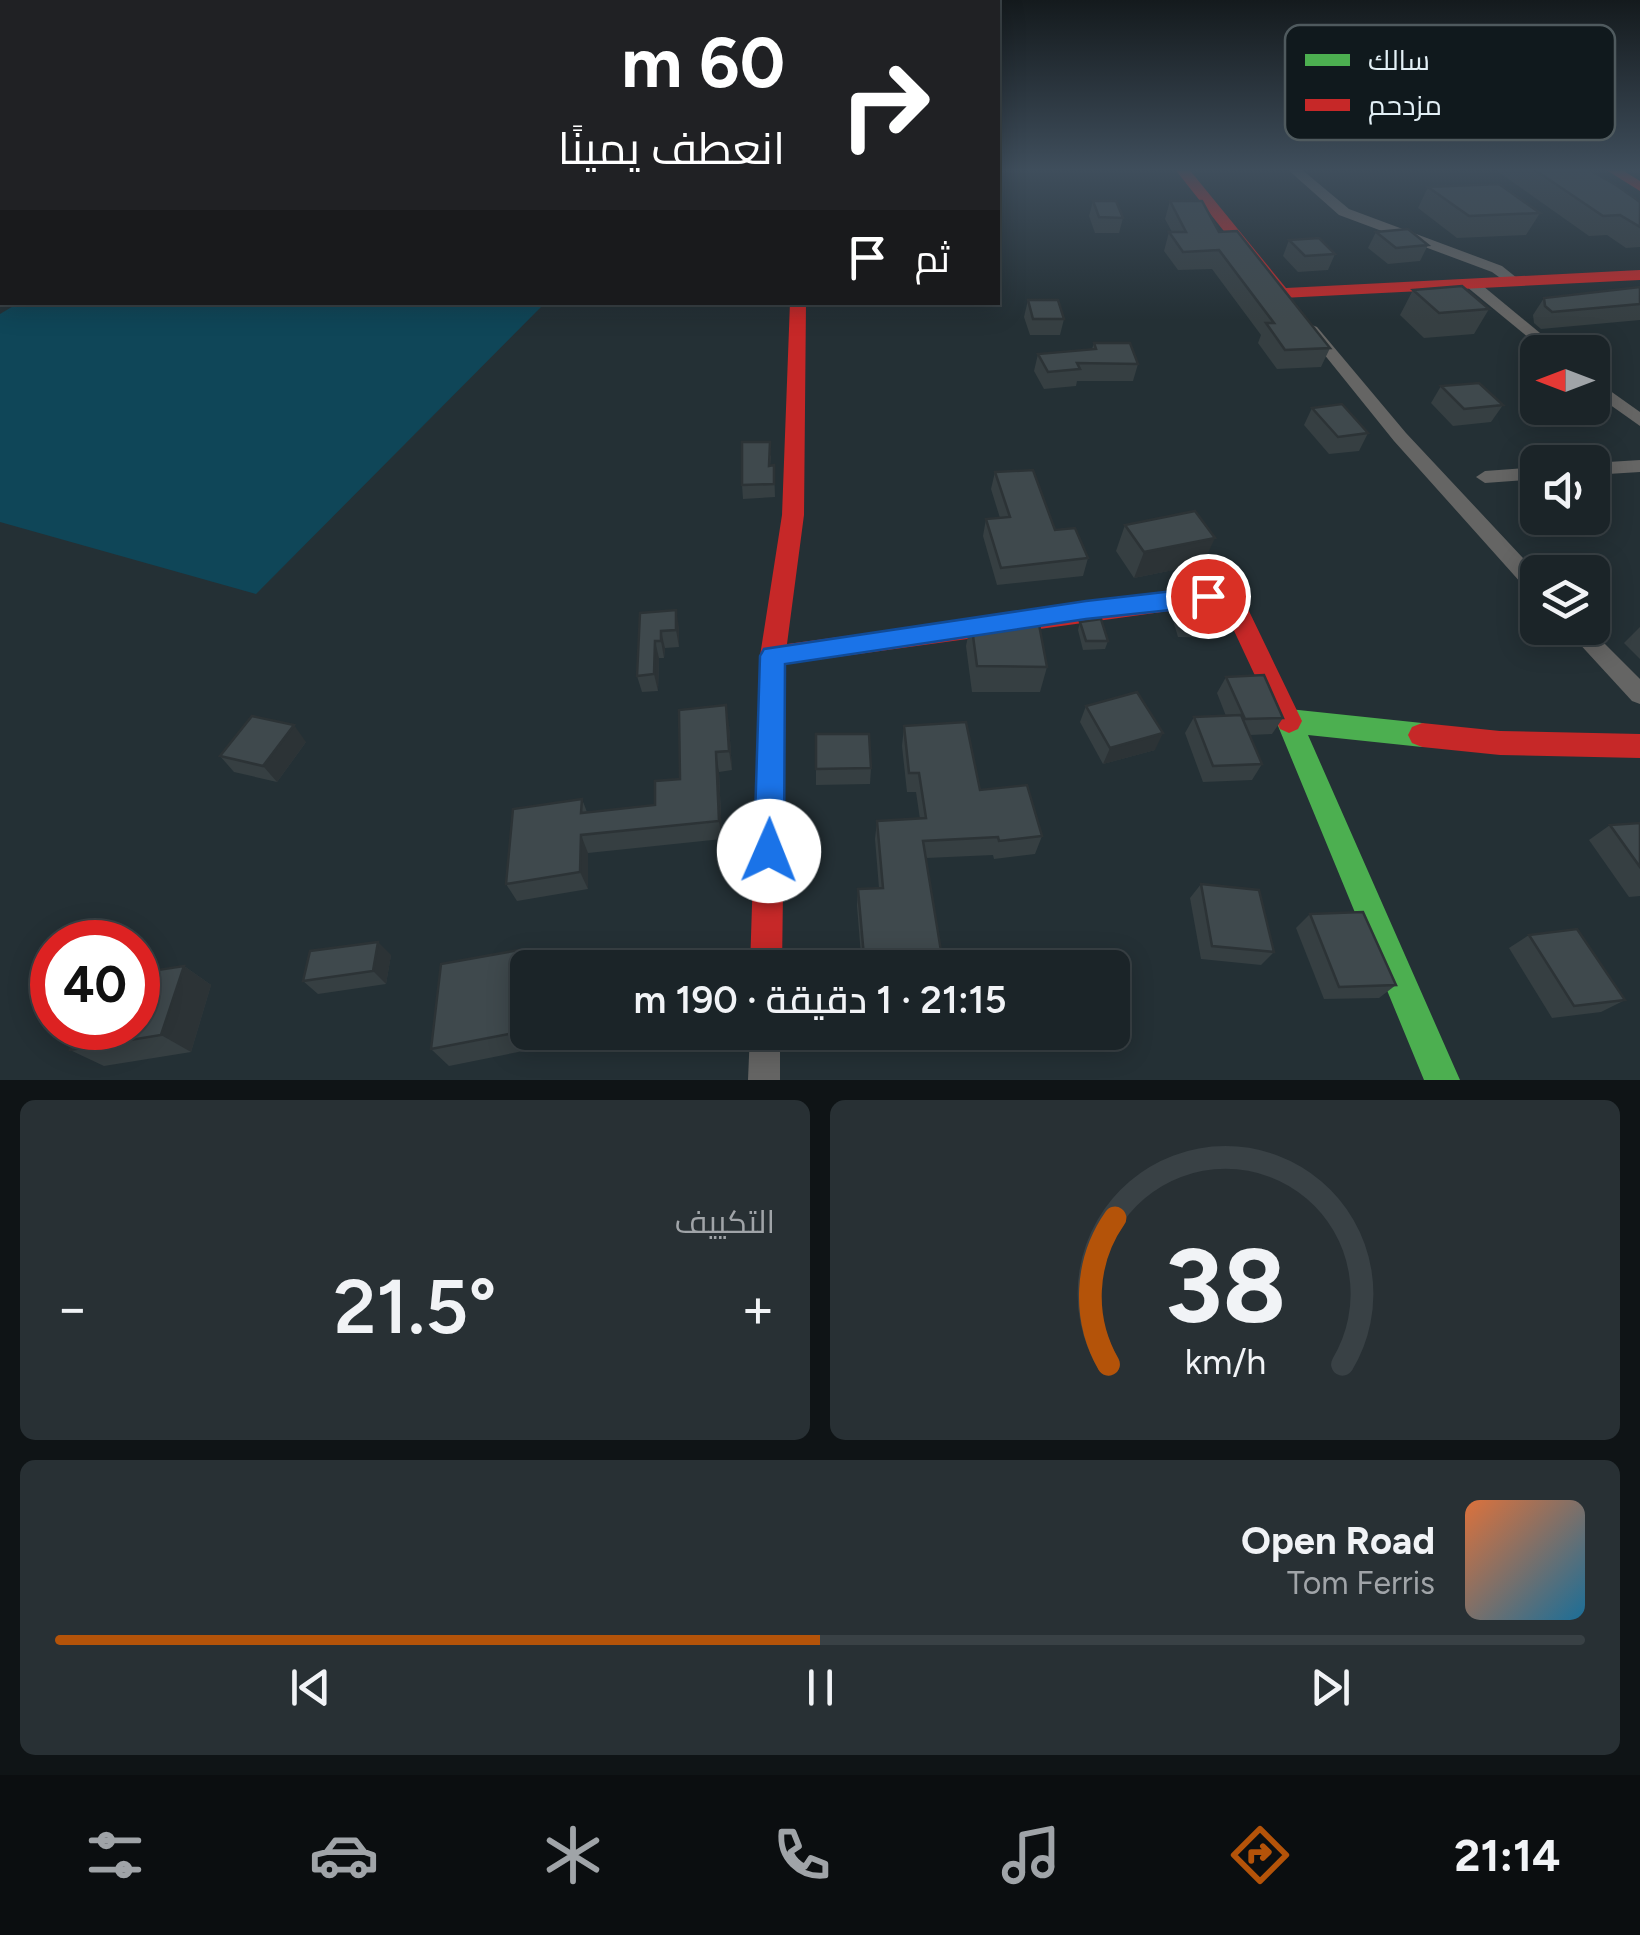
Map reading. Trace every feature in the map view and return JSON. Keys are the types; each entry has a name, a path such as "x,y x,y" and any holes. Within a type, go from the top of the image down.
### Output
{"main road":[{"path":"1221,218 1293,306 1472,284 1640,275"},
{"path":"766,950 773,656 793,515 798,305"},
{"path":"773,656 1208,596 1238,614 1288,720 1442,1080"},
{"path":"1288,720 1500,744 1640,746"}],"street":[{"path":"1361,218 1497,269 1514,282"},
{"path":"1472,284 1535,335"},
{"path":"1293,306 1400,437 1520,568"},
{"path":"1610,397 1640,421"},
{"path":"1610,468 1640,466"},
{"path":"1485,476 1520,474"},
{"path":"1592,645 1640,694"},
{"path":"764,1080 765,1050"}],"shaded area":[{"path":"15,305 543,305 256,594 0,522 0,314"}],"building":[{"path":"1179,218 1212,218 1219,232 1237,231 1330,348 1285,350 1266,323 1274,323 1219,250 1183,252 1169,232 1186,232"},
{"path":"1408,229 1428,245 1396,248 1376,232"},
{"path":"1319,238 1335,254 1305,256 1289,240"},
{"path":"1462,286 1489,309 1439,313 1413,290"},
{"path":"1640,287 1640,304 1552,312 1545,306 1544,298"},
{"path":"1028,300 1058,300 1064,319 1033,319"},
{"path":"1094,343 1130,343 1138,364 1077,363 1080,369 1048,372 1038,354 1096,349"},
{"path":"1479,383 1503,405 1464,409 1441,386"},
{"path":"1342,404 1368,433 1338,437 1312,408"},
{"path":"742,442 770,442 769,466 774,465 774,484 742,485"},
{"path":"1033,470 1055,530 1075,528 1088,558 1001,568 986,519 1010,517 995,472"},
{"path":"1195,511 1215,538 1144,552 1125,525"},
{"path":"1180,600 1211,600 1218,621 1186,620"},
{"path":"676,610 676,630 661,631 661,641 655,641 654,674 637,676 640,613"},
{"path":"1038,619 1047,667 977,666 971,621"},
{"path":"1101,619 1108,641 1086,641 1080,622"},
{"path":"1264,675 1283,718 1245,719 1226,677"},
{"path":"1137,692 1163,733 1110,748 1086,706"},
{"path":"726,705 729,751 716,752 719,821 581,835 580,872 506,884 513,809 582,799 581,813 655,805 655,781 680,779 679,710"},
{"path":"1241,715 1262,764 1213,766 1194,717"},
{"path":"252,716 294,725 263,766 220,756"},
{"path":"966,722 980,790 1027,785 1042,836 999,841 998,837 923,841 941,950 863,950 858,889 883,888 877,821 926,818 919,773 909,773 904,726"},
{"path":"816,734 869,734 871,768 816,769"},
{"path":"1640,823 1640,867 1610,825"},
{"path":"1201,884 1259,890 1274,952 1212,946"},
{"path":"1363,912 1396,985 1339,987 1310,914"},
{"path":"1577,929 1625,1000 1574,1006 1529,935"},
{"path":"378,942 373,971 303,981 310,951"},
{"path":"510,952 510,1034 431,1049 441,964"},
{"path":"184,966 160,1035 160,970"}],"traffic: fast":[{"path":"1422,735 1289,721 1442,1080"}],"traffic: jam":[{"path":"1221,218 1282,293 1640,275"},
{"path":"766,950 773,656 793,515 798,305"},
{"path":"773,656 1208,596 1238,614 1289,721"},
{"path":"1422,735 1500,743 1640,746"}],"route":[{"path":"769,851 773,656 1208,596"}]}
